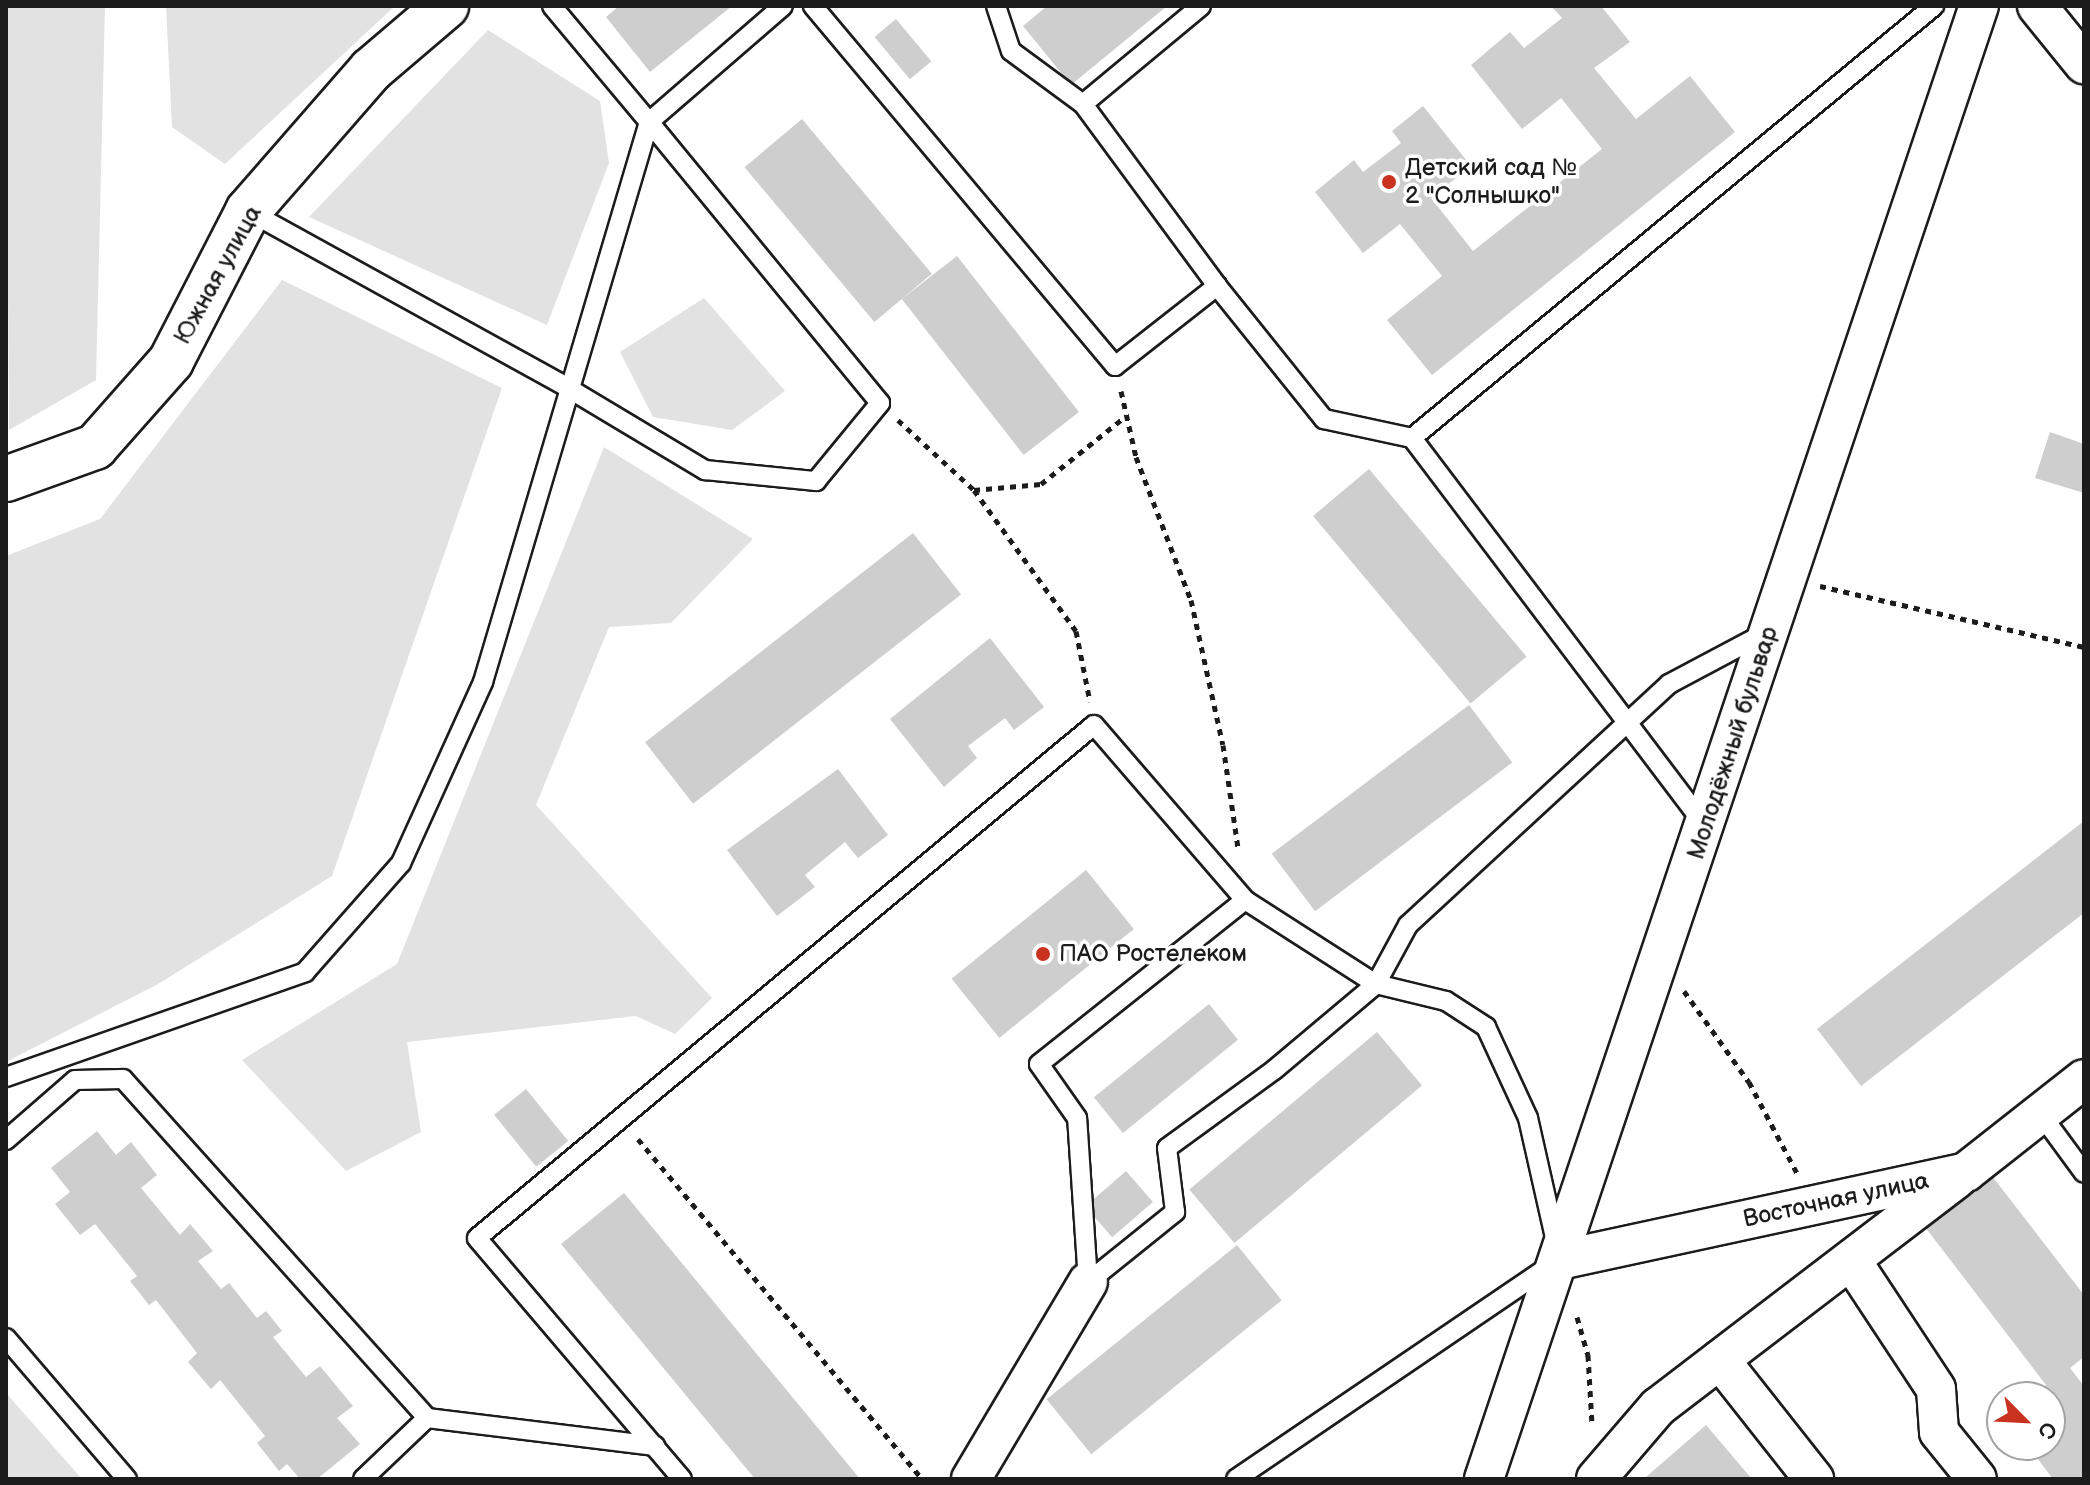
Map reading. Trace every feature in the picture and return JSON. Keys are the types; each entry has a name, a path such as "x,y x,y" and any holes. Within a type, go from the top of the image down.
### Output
{"street":[{"name":"Южная улица","path":"6,479 95,447 171,361 248,211 371,70 446,6"},
{"name":"Молодёжный бульвар","path":"1484,1479 1979,6"},
{"path":"2037,6 2084,64"},
{"name":"Восточная улица","path":"1560,1260 1966,1172 2084,1079"},
{"path":"1596,1479 1658,1407 1966,1172"},
{"path":"1851,1260 1936,1389 1939,1432 1977,1479"},
{"path":"971,1479 1088,1282"},
{"path":"1720,1360 1814,1479"}],"lane":[{"path":"248,211 568,388 705,470 816,481 880,403 552,6"},
{"path":"6,1077 305,972 401,863 483,682 649,122 783,6"},
{"path":"813,6 1115,366 1217,286"},
{"path":"1083,104 1201,6"},
{"path":"1412,438 1934,6"},
{"path":"1002,9 1011,51 1083,104 1217,286 1324,419 1412,438 1705,825"},
{"path":"1088,1282 1175,1212 1167,1148 1274,1070 1376,984 1408,925 1669,684 1771,630"},
{"path":"682,1479 477,1238 1094,725 1245,900 1376,984 1446,1001 1486,1027 1528,1118 1560,1260 1236,1479"},
{"path":"1088,1282 1077,1118 1039,1064 1245,900"},
{"path":"6,1140 75,1080 123,1079 427,1418 655,1446"},
{"path":"2040,1113 2084,1173"},
{"path":"6,1338 127,1479"},
{"path":"363,1479 427,1418"}],"path":[{"path":"1115,366 1136,457 1191,600 1223,745 1245,900"},
{"path":"880,403 974,490 1076,631 1094,725"},
{"path":"974,490 1041,484 1126,416"},
{"path":"1788,578 2084,647"},
{"path":"1661,958 1749,1082 1814,1205"},
{"path":"621,1119 922,1479"},
{"path":"1560,1260 1588,1355 1596,1479"}],"shaded area":[{"path":"6,6 105,6 96,380 9,430"},
{"path":"166,6 395,6 225,164 172,127"},
{"path":"488,30 600,101 609,163 547,325 309,217"},
{"path":"282,280 502,388 332,876 158,984 6,1062 6,556 100,519"},
{"path":"704,298 785,391 732,430 653,417 620,352"},
{"path":"604,447 753,539 671,623 609,627 536,805 712,998 675,1034 636,1016 407,1042 421,1132 346,1171 242,1060 397,964"},
{"path":"6,1393 82,1479 6,1479"}],"building":[{"path":"619,6 732,6 650,72 606,17"},
{"path":"1047,6 1167,6 1071,85 1023,26"},
{"name":"Детский сад № 2 \"Солнышко\"","path":"1551,6 1601,6 1630,42 1594,68 1636,119 1690,76 1735,132 1432,375 1387,320 1442,276 1400,224 1363,253 1315,192 1354,160 1363,172 1401,143 1392,131 1423,106 1471,166 1431,198 1473,251 1602,149 1561,98 1522,129 1471,65 1510,32 1524,48 1562,18"},
{"path":"896,19 931,61 910,79 875,37"},
{"path":"802,119 932,274 874,322 745,167"},
{"path":"957,256 1079,412 1024,455 902,299"},
{"path":"2050,432 2084,444 2084,493 2035,478"},
{"path":"1369,469 1526,657 1471,704 1313,516"},
{"path":"913,533 961,594 693,804 645,742"},
{"path":"990,638 1044,707 1014,730 1005,718 968,746 977,758 944,787 890,719"},
{"path":"1469,705 1512,763 1315,911 1272,854"},
{"path":"838,769 888,835 858,858 845,842 805,875 815,887 777,916 727,850"},
{"path":"2084,821 2084,913 1861,1086 1817,1029"},
{"name":"ПАО Ростелеком","path":"1086,870 1134,929 999,1038 952,979"},
{"path":"1209,1004 1238,1040 1123,1133 1094,1097"},
{"path":"1377,1032 1422,1086 1234,1243 1189,1189"},
{"path":"526,1089 568,1141 536,1167 494,1115"},
{"path":"97,1131 116,1155 131,1142 157,1175 141,1188 180,1235 190,1224 213,1251 198,1261 221,1289 229,1283 257,1318 266,1311 282,1331 273,1337 306,1377 320,1366 353,1406 337,1418 360,1444 317,1479 300,1479 287,1464 279,1471 257,1443 265,1436 220,1380 211,1389 188,1362 197,1353 156,1300 149,1305 130,1281 137,1276 95,1224 80,1235 55,1204 70,1192 51,1168"},
{"path":"1126,1171 1153,1202 1112,1237 1085,1206"},
{"path":"1992,1176 2084,1295 2084,1357 2070,1368 2084,1386 2084,1479 2053,1479 2039,1461 2066,1461 2066,1381 2043,1381 1925,1227"},
{"path":"624,1193 860,1479 755,1479 561,1244"},
{"path":"1237,1245 1282,1300 1091,1454 1047,1399"},
{"path":"1706,1425 1752,1479 1646,1477"}],"place":[{"name":"Детский сад № 2 \"Солнышко\"","path":"1389,182"},
{"name":"ПАО Ростелеком","path":"1043,954"}]}
